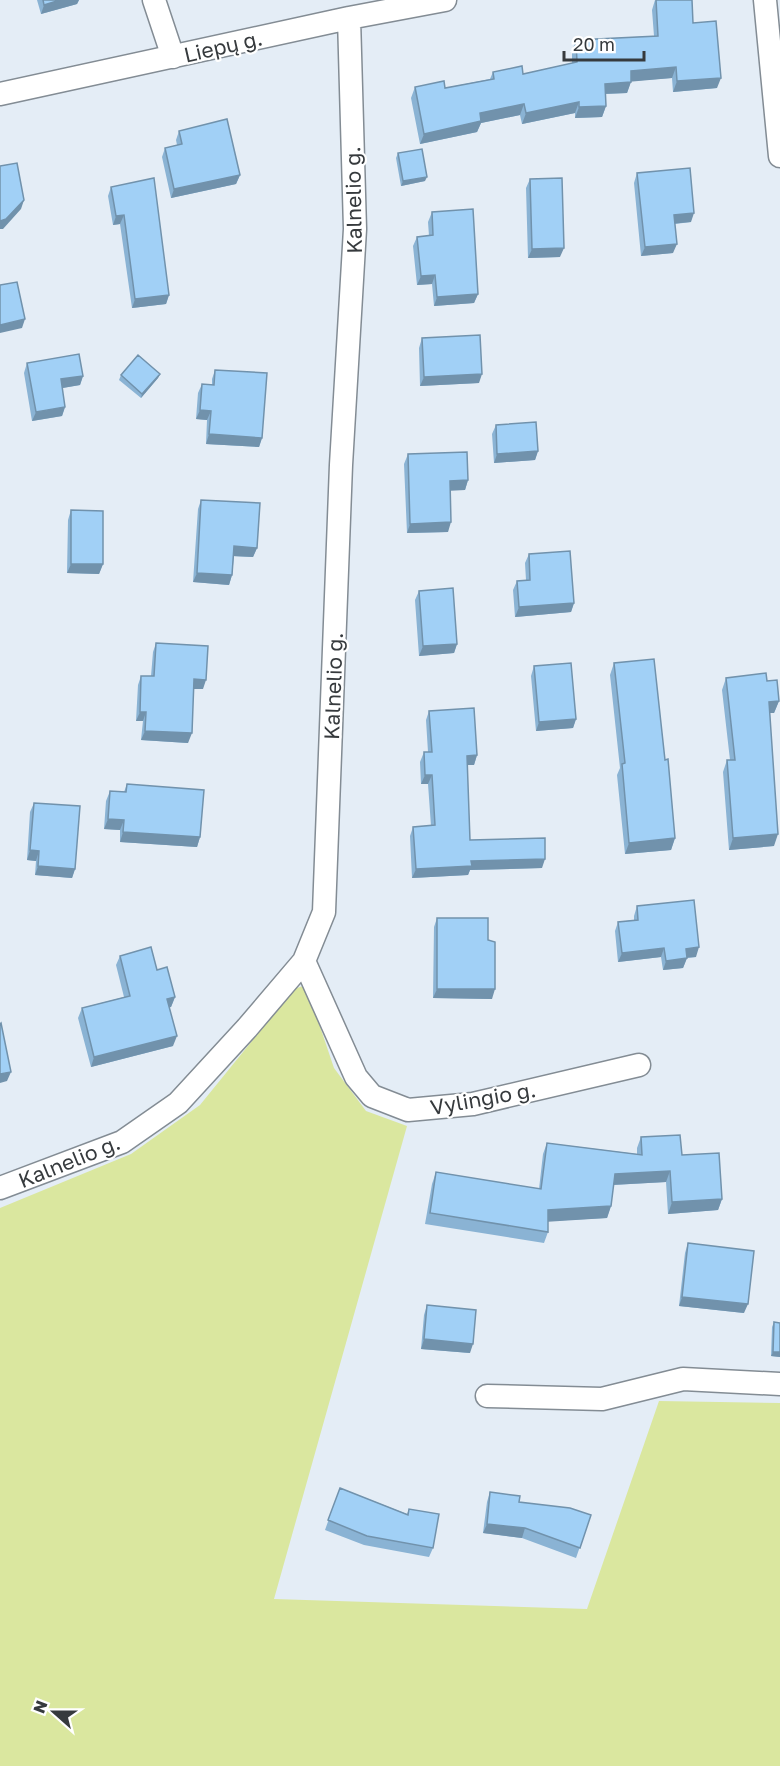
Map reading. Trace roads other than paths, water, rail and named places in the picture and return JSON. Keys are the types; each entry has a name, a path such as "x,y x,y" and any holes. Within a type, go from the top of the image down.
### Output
{"street":[{"path":"154,0 173,57"},
{"name":"Liepų g.","path":"0,94 417,3 445,0"},
{"path":"765,0 780,156"},
{"name":"Kalnelio g.","path":"0,1188 122,1142 178,1103 247,1028 304,961 324,912 341,465 355,229 349,18"},
{"name":"Vylingio g.","path":"304,961 356,1077 372,1096 408,1110 473,1104 639,1065"},
{"path":"487,1396 603,1399 683,1379 780,1384"}]}
